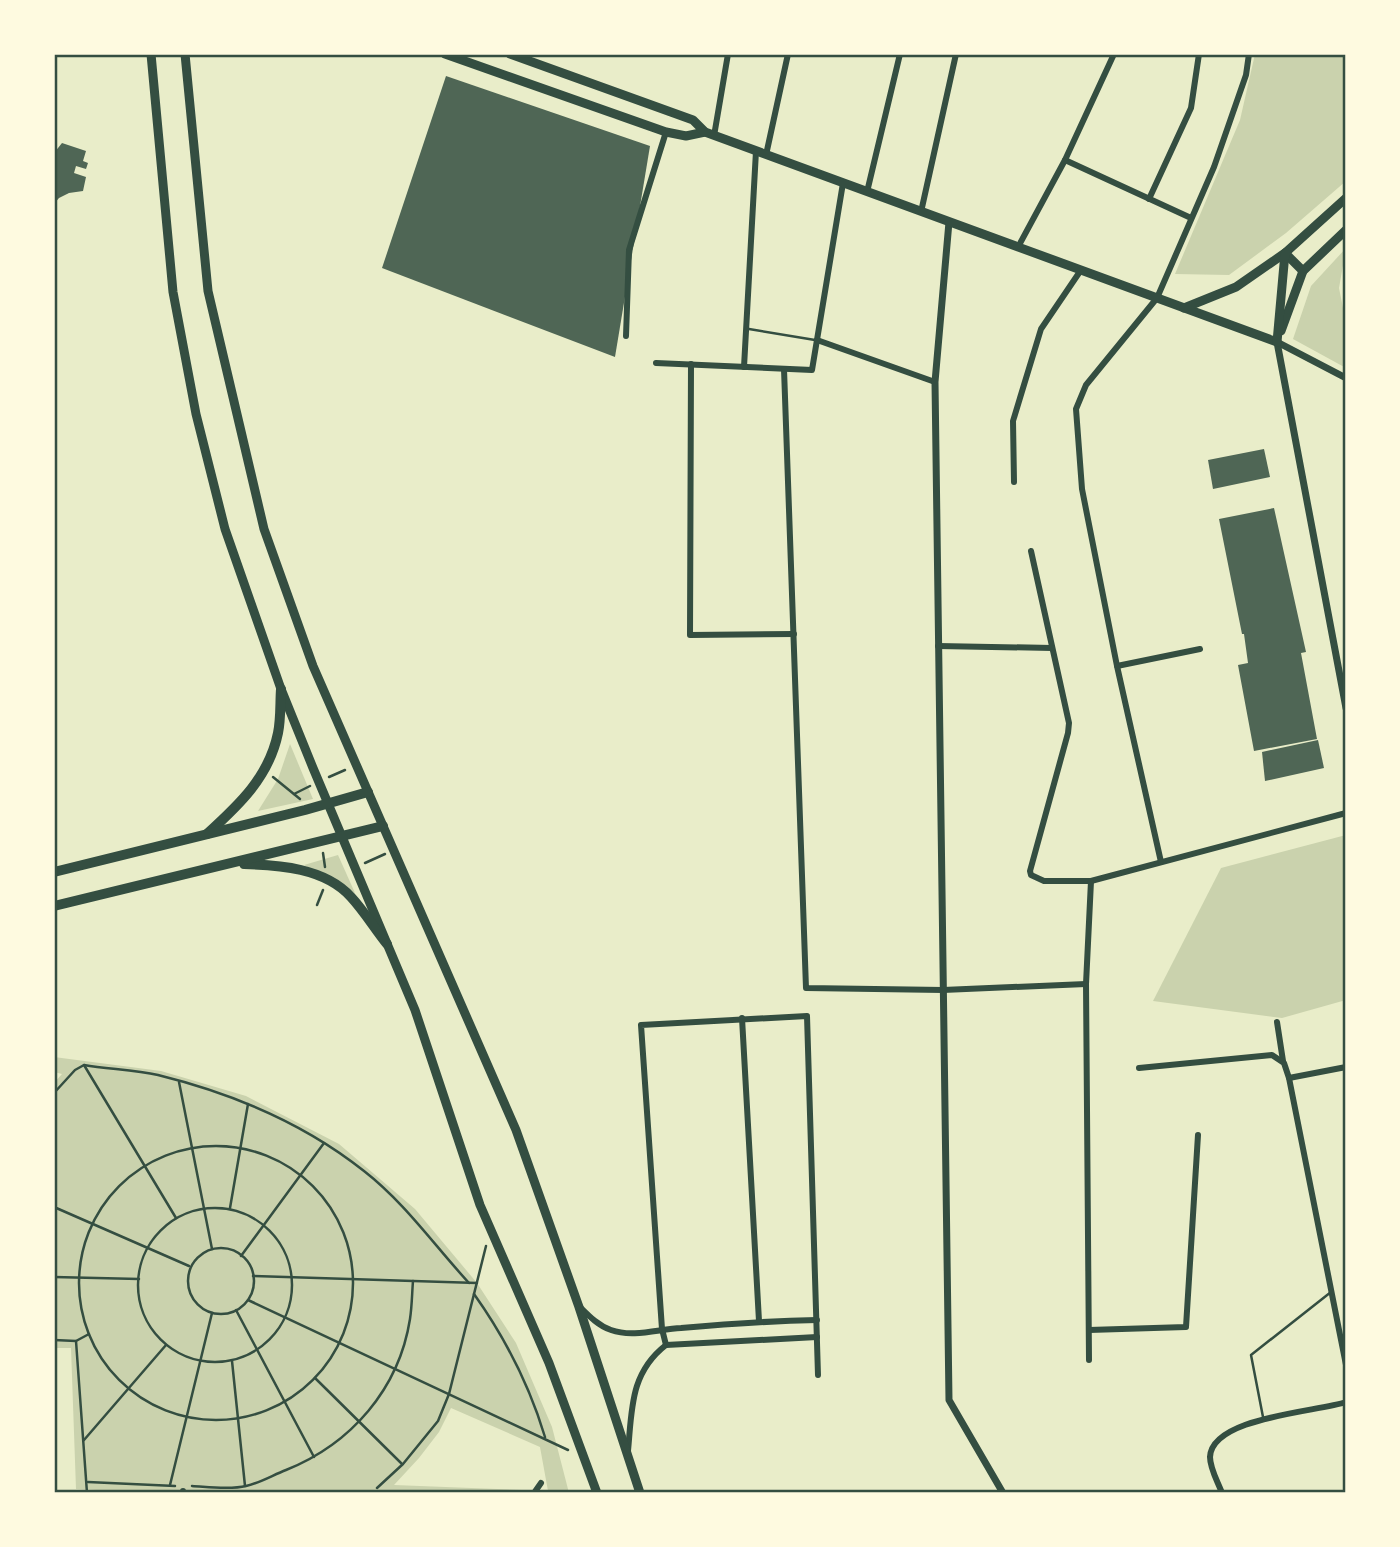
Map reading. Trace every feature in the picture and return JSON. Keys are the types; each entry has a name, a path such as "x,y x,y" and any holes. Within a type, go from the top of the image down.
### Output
{"main road":[{"path":"151,54 173,292 196,414 225,529 281,689 415,1010 466,1167 490,1230 549,1363 597,1493"},
{"path":"445,54 666,132 686,136 710,134"},
{"path":"510,54 693,120 710,134 1277,342"},
{"path":"186,56 208,291 264,529 313,666 516,1130 579,1307 640,1493"},
{"path":"1184,309 1236,287 1285,253 1346,198"},
{"path":"1277,342 1303,271 1346,230"},
{"path":"1285,253 1303,271"},
{"path":"1277,342 1285,253"},
{"path":"205,835 235,809 264,773 278,731 281,689"},
{"path":"54,872 368,792"},
{"path":"54,906 383,826"},
{"path":"233,863 276,865 327,880 350,896 387,944"}],"street":[{"path":"710,134 729,54"},
{"path":"766,155 788,54"},
{"path":"867,192 900,54"},
{"path":"921,212 956,54"},
{"path":"1018,247 1065,160 1114,54"},
{"path":"1149,199 1191,108 1199,54"},
{"path":"1161,862 1117,666 1082,489 1076,409 1086,385 1157,298 1214,167 1246,75 1248,54"},
{"path":"626,336 629,250 666,132"},
{"path":"744,367 756,151"},
{"path":"1065,160 1191,218"},
{"path":"656,363 812,370 843,183"},
{"path":"949,222 935,382 949,1400 1003,1493"},
{"path":"1014,482 1013,421 1041,329 1081,271"},
{"path":"817,340 935,382"},
{"path":"1277,342 1346,378"},
{"path":"1277,342 1346,708"},
{"path":"691,364 690,635 793,635"},
{"path":"784,369 806,988 943,989 1086,984"},
{"path":"1031,551 1069,723 1031,875 1044,881 1091,881 1346,813"},
{"path":"939,646 1052,648"},
{"path":"1117,666 1200,649"},
{"path":"1089,1360 1086,984 1091,881"},
{"path":"666,1345 662,1329 642,1025 807,1016 818,1375"},
{"path":"742,1018 758,1321"},
{"path":"1277,1022 1346,1365"},
{"path":"1139,1068 1272,1055 1284,1063"},
{"path":"1289,1077 1346,1067"},
{"path":"1089,1329 1186,1326 1198,1135"},
{"path":"579,1307 598,1324 613,1331 634,1334 758,1321 817,1320"},
{"path":"628,1456 634,1398 640,1375 651,1357 666,1345 817,1337"},
{"path":"1222,1493 1213,1469 1211,1452 1217,1440 1233,1429 1346,1402"},
{"path":"534,1493 541,1483"}],"lane":[{"path":"746,329 817,340"},
{"path":"1264,1420 1251,1354 1332,1292"}],"path":[{"path":"84,1065 176,1218"},
{"path":"54,1093 75,1070 84,1065 157,1075 248,1104 324,1143 365,1171 405,1209 469,1283"},
{"path":"179,1082 212,1249"},
{"path":"230,1209 248,1104"},
{"path":"241,1255 324,1143"},
{"path":"192,1147 241,1147 282,1162 301,1175 318,1191 332,1211 347,1244 353,1279 352,1301 340,1343 315,1378 285,1402 238,1418 212,1420 187,1417 146,1401 105,1364 83,1316 78,1278 85,1241 92,1224 114,1190 144,1165 159,1157 192,1147"},
{"path":"54,1208 191,1267"},
{"path":"204,1208 230,1209 248,1215 264,1225 283,1248 292,1277 290,1304 278,1330 257,1350 232,1360 201,1360 183,1354 167,1344 154,1331 139,1297 139,1279 148,1248 155,1236 176,1218 204,1208"},
{"path":"377,1489 402,1464 438,1420 449,1394 490,1230"},
{"path":"222,1248 241,1255 253,1276 253,1288 248,1300 236,1310 225,1314 212,1313 196,1303 188,1286 191,1267 199,1255 212,1249 222,1248"},
{"path":"253,1276 477,1283"},
{"path":"54,1277 139,1279"},
{"path":"190,1486 245,1486 314,1457 334,1445 359,1421 386,1387 405,1339 410,1319 413,1281"},
{"path":"474,1294 517,1363 534,1400 546,1439"},
{"path":"248,1300 584,1457"},
{"path":"236,1310 314,1457"},
{"path":"170,1485 212,1313"},
{"path":"54,1340 76,1340 89,1334"},
{"path":"76,1340 87,1493"},
{"path":"84,1440 167,1344"},
{"path":"232,1360 245,1486"},
{"path":"315,1378 402,1464"},
{"path":"88,1482 170,1485 182,1490"}],"green space":[{"path":"1255,54 1346,54 1346,181 1286,233 1229,275 1175,274 1240,120"},
{"path":"1346,248 1339,288 1346,323 1346,368 1293,339 1311,286"},
{"path":"290,744 313,799 258,811 278,779"},
{"path":"1346,835 1346,1000 1282,1018 1153,1001 1221,868"},
{"path":"338,855 355,893 304,865"},
{"path":"54,1057 161,1071 246,1096 339,1144 415,1209 477,1283 516,1343 552,1427 569,1493 159,1493 76,1489 71,1348 54,1348 54,1083 62,1074 54,1072","holes":["451,1408 540,1447 548,1491 394,1485 439,1432"]}],"building":[{"path":"446,76 650,146 615,357 382,268"},
{"path":"62,143 86,151 83,161 88,163 86,169 76,166 74,173 86,177 83,191 69,193 54,204 54,153"},
{"path":"1264,449 1270,477 1213,489 1208,460"},
{"path":"1274,508 1306,652 1301,653 1317,739 1254,751 1238,665 1248,663 1244,634 1219,519"},
{"path":"1318,740 1324,768 1265,781 1262,752"}]}
